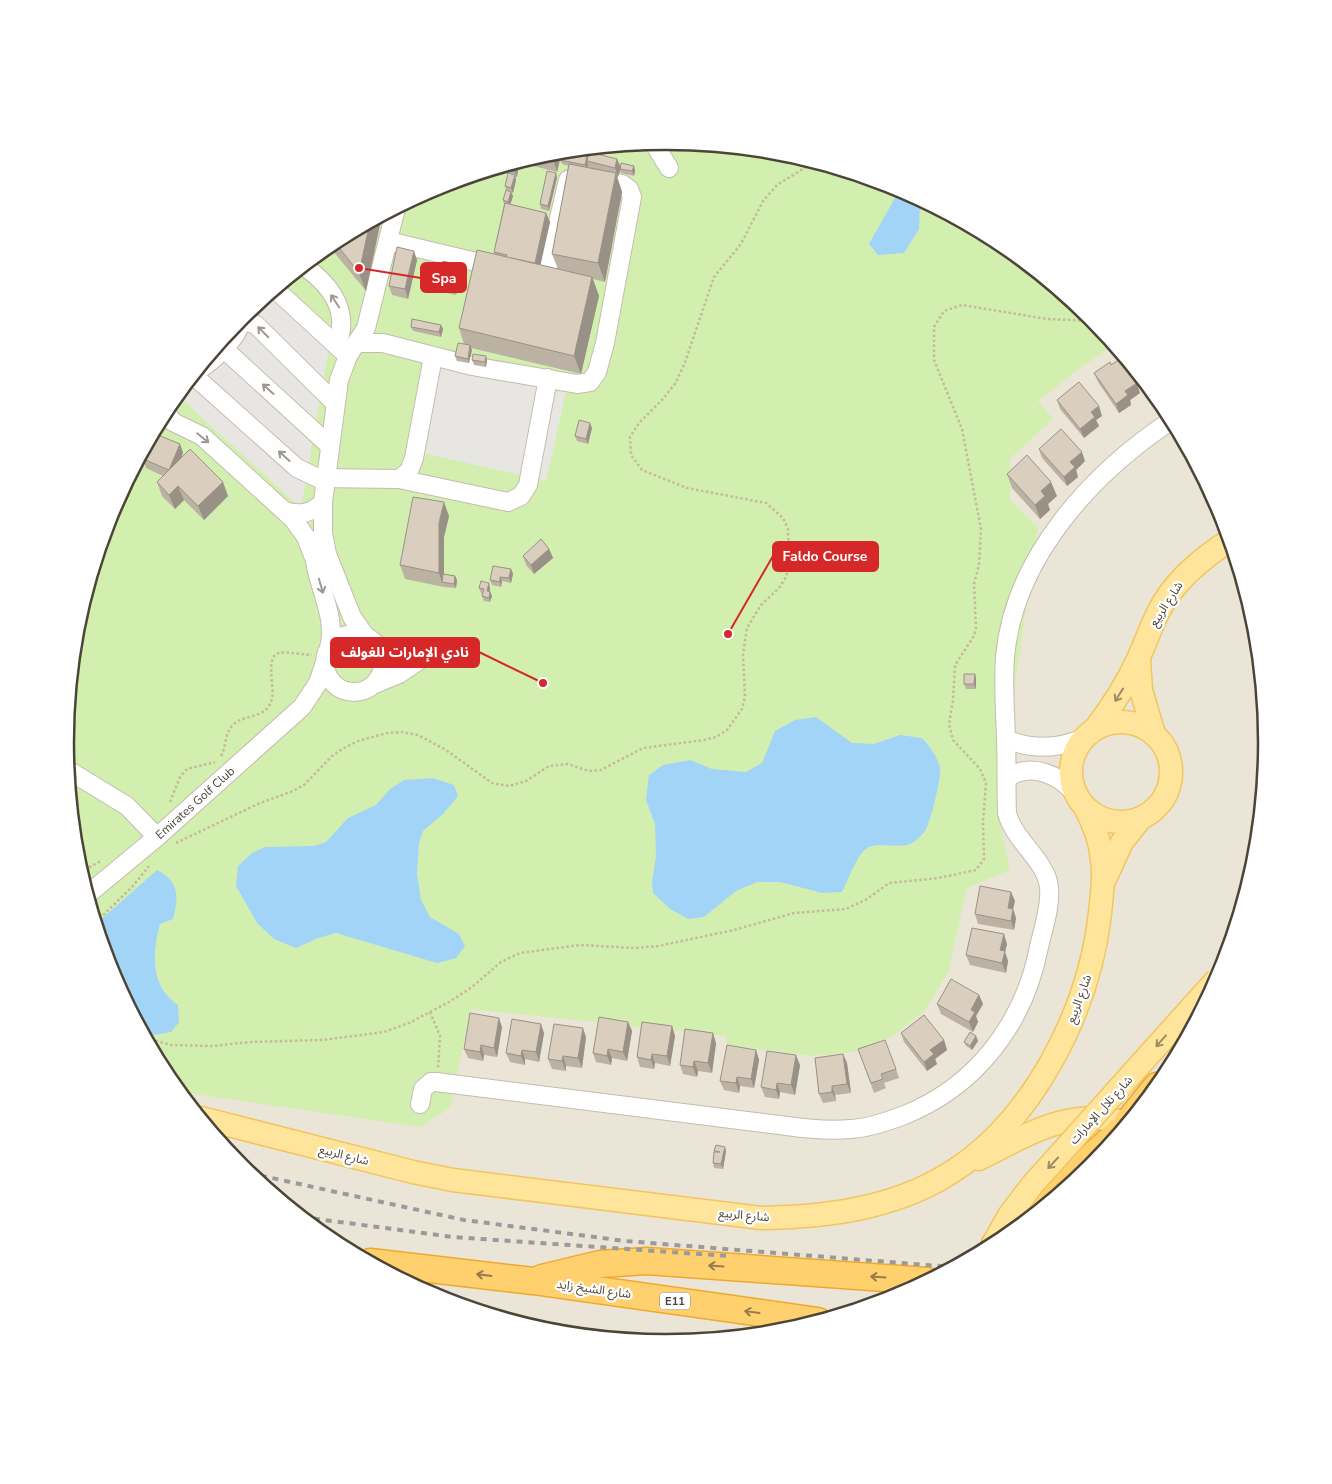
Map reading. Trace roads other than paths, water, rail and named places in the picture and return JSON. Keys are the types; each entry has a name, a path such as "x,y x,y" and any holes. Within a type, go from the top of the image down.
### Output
{"highway":[{"path":"533,1281 593,1265 647,1261 913,1280"},
{"name":"شارع الشيخ زايد","path":"387,1264 533,1281 800,1319"}],"main road":[{"name":"شارع الربيع","path":"1090,734 1123,688 1138,659 1149,629 1164,601 1184,576 1208,554 1224,544"},
{"name":"شارع الربيع","path":"1138,659 1140,690 1154,734"},
{"path":"1125,722 1140,726 1154,734 1164,748 1170,763 1170,780 1165,796 1155,809 1141,818 1126,822 1111,821 1097,816 1080,801 1072,780 1071,765 1076,751 1090,734 1110,723 1125,722"},
{"name":"شارع الربيع","path":"211,1121 413,1172 453,1180 761,1218 809,1218 857,1210 903,1196 947,1175 980,1149 1010,1119 1037,1085 1059,1049 1077,1010 1090,969 1098,927 1103,884 1098,836 1080,801"},
{"name":"شارع الربيع","path":"1103,884 1114,856 1141,818"},
{"name":"شارع تلال الإمارات","path":"1002,1229 1010,1214 1033,1184 1200,998"},
{"path":"947,1175 1045,1126 1062,1121 1097,1118 1120,1122"}],"street":[{"path":"658,150 669,168"},
{"path":"281,293 348,348 383,343 472,366 584,384 594,378 605,344 605,293 632,197 629,189 622,184 578,175 568,180 554,280 388,241"},
{"path":"302,707 327,696 358,692 399,674 420,658 399,657 380,649 366,637 352,617 326,554 322,522 325,478 339,380 348,348 366,328 394,216"},
{"path":"308,270 339,305 348,348"},
{"path":"249,321 256,325 335,403"},
{"path":"224,348 330,445"},
{"path":"399,479 409,470 414,458 433,357"},
{"path":"198,379 297,468 311,476 325,478 399,479 508,502 521,496 528,485 548,378"},
{"path":"170,420 202,436 285,511 300,528 314,558 331,624 326,656 318,683 302,707"},
{"path":"420,1104 423,1089 431,1082 436,1082 820,1130 852,1129 885,1122 916,1110 944,1095 970,1075 993,1051 1012,1024 1026,994 1036,963 1050,888 1044,872 1014,832 1010,822 1007,778 1005,657 1011,624 1022,592 1036,562 1053,534 1073,507 1125,457 1166,425"},
{"path":"285,511 301,514 310,512 324,502"},
{"path":"314,558 315,539 322,522"},
{"path":"348,692 332,683 326,656 341,636 358,634 366,637"},
{"path":"374,684 383,668 380,649"},
{"name":"Emirates Golf Club","path":"93,891 165,841 302,707"},
{"path":"1006,739 1026,746 1047,747 1090,734"},
{"path":"1043,772 1047,747"},
{"path":"1007,778 1024,770 1043,772 1062,780 1080,801"},
{"path":"75,774 128,806 165,841"}],"water":[{"path":"896,196 920,207 919,229 904,253 878,255 869,244"},
{"path":"816,717 852,743 874,744 900,735 922,738 935,756 940,768 932,810 924,832 916,841 909,844 869,847 857,860 842,892 822,893 780,882 757,882 736,891 704,917 688,919 670,909 653,893 652,881 656,857 655,824 646,800 649,775 663,765 690,760 712,769 746,772 762,763 775,731 795,720"},
{"path":"433,778 454,785 458,796 444,813 423,831 419,843 417,874 421,900 430,917 459,934 465,946 456,958 437,963 336,933 318,938 296,948 274,939 257,923 236,886 238,866 252,853 265,847 314,846 326,842 348,818 376,805 390,789 404,780"},
{"path":"157,870 170,879 176,890 176,904 173,919 160,924 155,957 158,979 162,988 178,1005 179,1022 171,1032 151,1034 119,969 101,919"}],"railway":[{"path":"264,1176 464,1220 625,1241 941,1266"},
{"path":"315,1219 453,1237 728,1256"}],"place":[{"name":"Spa","path":"359,268"},
{"name":"Faldo Course","path":"728,634"},
{"name":"نادي الإمارات للغولف","path":"543,683"}]}
